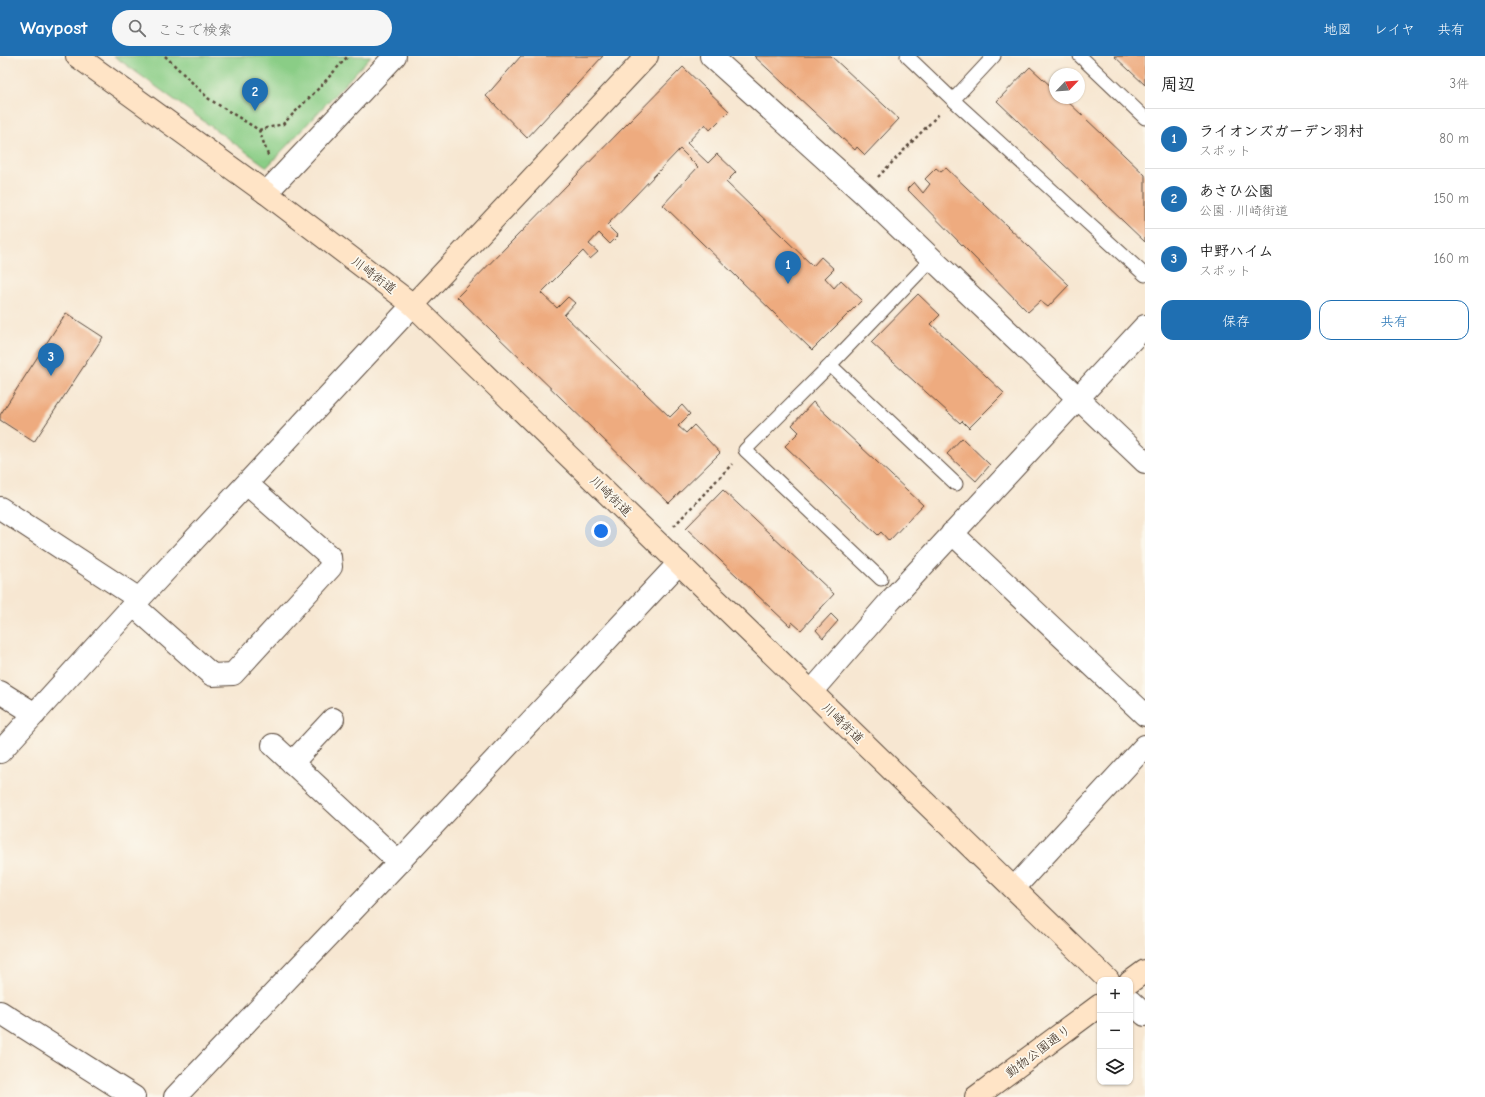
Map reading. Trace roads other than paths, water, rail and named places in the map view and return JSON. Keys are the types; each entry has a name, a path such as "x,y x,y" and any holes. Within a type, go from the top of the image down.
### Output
{"street":[{"name":"川崎街道","path":"77,56 266,193 413,305 1105,977"},
{"path":"266,193 395,56"},
{"path":"0,752 136,602 648,56"},
{"path":"711,56 863,193 1145,462"},
{"path":"811,692 890,600 1145,326"},
{"path":"0,508 136,602 212,675 232,674 331,567 330,557 247,484"},
{"path":"952,533 1145,715"},
{"path":"175,1097 399,862 679,563"},
{"path":"0,692 35,714"},
{"path":"292,763 333,719"},
{"path":"273,745 399,862"},
{"path":"1014,888 1145,746"},
{"path":"1133,980 1145,971"},
{"path":"1133,1005 1145,1016"},
{"name":"動物公園通り","path":"976,1097 1097,1007"},
{"path":"0,1012 134,1097"}],"lane":[{"path":"907,56 953,100 1145,275"},
{"path":"953,100 994,56"},
{"path":"1080,56 1145,118"},
{"path":"881,579 745,450 830,365 932,259"},
{"path":"830,365 956,484"}],"place":[{"name":"あさひ公園","path":"255,111"},
{"name":"ライオンズガーデン羽村","path":"788,284"},
{"name":"中野ハイム","path":"51,376"}]}
